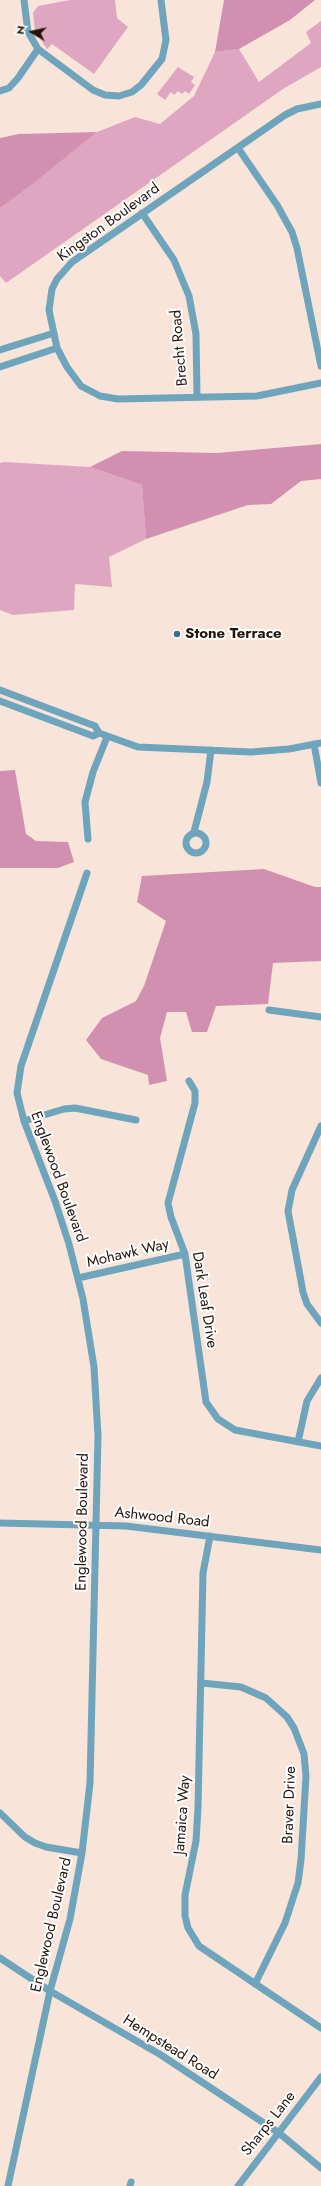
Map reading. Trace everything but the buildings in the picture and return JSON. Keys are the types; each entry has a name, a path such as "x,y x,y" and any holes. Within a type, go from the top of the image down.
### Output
{"street":[{"path":"24,0 28,32 38,49 93,90 105,95 119,96 132,92 145,80 162,59 165,51 166,40 161,0"},
{"path":"0,91 9,88 18,78 38,49"},
{"name":"Kingston Boulevard","path":"321,104 303,108 285,115 72,262 61,274 52,289 49,310 58,348 73,378 81,386 100,396 118,399 258,396 321,382"},
{"path":"238,148 277,205 292,232 297,248 321,366"},
{"name":"Brecht Road","path":"142,213 174,260 189,296 196,334 197,397"},
{"path":"0,350 54,333"},
{"path":"0,366 58,348"},
{"path":"0,690 95,726 99,733 107,737 138,747 251,752 289,750 318,743 321,783"},
{"path":"11,705 15,696"},
{"path":"0,701 93,736 99,733"},
{"path":"88,839 85,802 93,772 107,737"},
{"path":"194,832 207,782 211,750"},
{"name":"Englewood Boulevard","path":"8,2186 50,1991 70,1919 82,1853 91,1753 97,1401 89,1333 78,1278 55,1201 24,1121 18,1093 21,1066 87,873"},
{"path":"269,1010 321,1017"},
{"name":"Dark Leaf Drive","path":"189,1081 195,1091 195,1103 168,1204 171,1217 185,1254 204,1393 212,1412 222,1423 235,1430 321,1446"},
{"path":"24,1121 64,1109 75,1108 136,1120"},
{"path":"321,1126 292,1190 288,1211 288,1222 303,1292 307,1304 321,1323"},
{"name":"Mohawk Way","path":"78,1278 185,1254"},
{"path":"298,1442 307,1401 321,1378"},
{"name":"Ashwood Road","path":"0,1523 126,1526 321,1550"},
{"name":"Jamaica Way","path":"210,1536 203,1573 202,1683 196,1834 185,1895 185,1916 188,1928 199,1946 321,2028"},
{"name":"Braver Drive","path":"202,1683 241,1687 266,1698 287,1717 294,1728 304,1754 302,1860 298,1883 285,1923 255,1984"},
{"path":"0,1813 35,1843 50,1848 82,1853"},
{"name":"Hempstead Road","path":"0,1958 50,1991 161,2055 279,2133 321,2168"},
{"name":"Sharps Lane","path":"238,2186 321,2077"}],"shaded area":[{"path":"70,0 115,0 117,18 128,27 94,74 52,44 47,49 35,31 33,13 38,6"},
{"path":"224,0 315,0 290,20 239,49 215,52"},
{"path":"321,21 321,67 283,89 6,283 0,276 0,208 97,132 135,117 160,124 194,96 215,52 239,49 259,82 311,43 306,32"},
{"path":"178,67 194,77 191,82 195,85 189,94 185,91 182,94 178,91 174,95 171,92 165,100 157,94"},
{"path":"97,132 0,208 0,138 19,134"},
{"path":"321,444 321,479 301,481 271,504 248,505 146,539 142,485 90,467 122,451 217,453"},
{"path":"0,463 90,467 142,485 146,539 109,557 112,587 75,584 74,610 13,615 0,610"},
{"path":"15,770 26,834 36,841 68,842 74,862 58,868 0,868 0,771"},
{"path":"264,869 315,887 321,887 321,961 273,963 268,1004 216,1006 207,1032 192,1032 186,1012 167,1012 160,1038 167,1081 149,1085 148,1075 101,1059 86,1040 102,1018 136,1001 144,986 166,921 137,902 142,876"}],"place":[{"name":"Stone Terrace","path":"177,634"}]}
